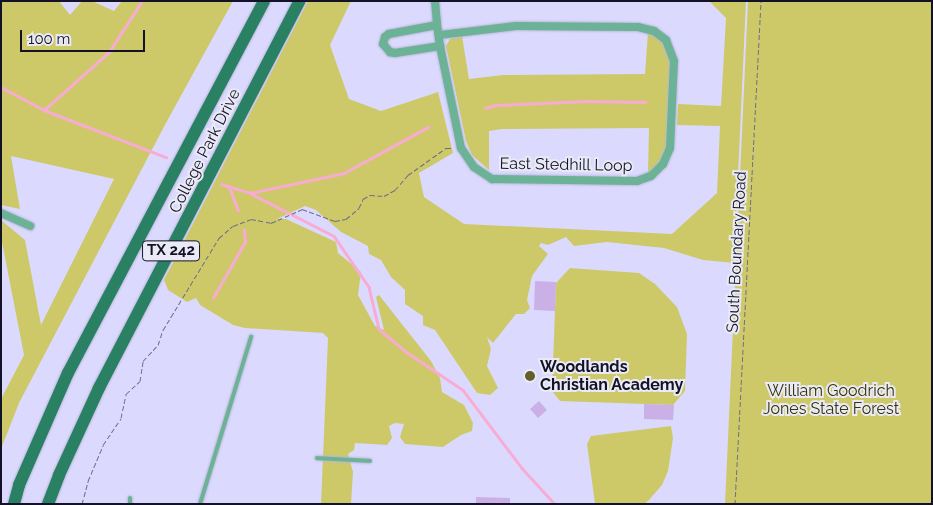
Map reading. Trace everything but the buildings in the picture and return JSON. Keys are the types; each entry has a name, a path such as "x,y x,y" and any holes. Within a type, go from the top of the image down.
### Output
{"main road":[{"name":"College Park Drive","path":"14,504 22,477 68,373 264,1"},
{"name":"College Park Drive","path":"48,504 59,475 99,388 300,1"}],"street":[{"path":"435,1 438,35 461,148"},
{"path":"437,25 389,34 384,37 383,44 390,52 440,46"},
{"name":"East Stedhill Loop","path":"438,35 516,26 638,27 654,31 666,40 674,61 670,148 663,164 651,176 637,181 492,179 474,167 461,148"},
{"path":"1,213 30,226"}],"lane":[{"path":"200,504 251,337"},
{"path":"317,458 370,462"},
{"path":"130,498 130,504"}],"path":[{"name":"South Boundary Road","path":"735,504 761,1"},
{"path":"82,504 88,482 103,445 121,418 126,394 140,380 143,361 158,345 163,330 219,238 233,226 251,219 271,224 298,210 308,210 335,220 346,219 359,208 363,199 370,195 384,196 395,190 408,175 446,148 461,148"}],"green space":[{"path":"1,1 59,1 70,15 82,1 92,1 114,11 122,1 233,1 166,123 19,403 1,449 1,399 24,355 1,237 1,220 25,240 41,325 114,179 11,156 20,209 1,205"},
{"path":"308,1 351,1 330,45 349,99 381,111 438,92 453,153 419,173 424,197 464,224 672,234 717,193 720,126 677,125 678,104 721,106 726,18 709,1 746,1 734,263 703,260 664,248 607,242 574,246 566,237 548,245 541,243 539,246 548,254 532,276 527,300 530,308 524,314 516,314 493,343 487,337 491,349 487,366 498,388 490,395 477,393 435,330 423,325 423,316 405,304 405,290 391,277 381,260 369,254 368,246 341,232 316,210 305,206 277,219 286,219 336,242 338,253 361,272 358,295 375,326 384,330 376,297 379,295 431,361 440,378 442,392 464,405 473,423 472,431 461,435 443,447 405,444 400,437 404,424 395,423 389,426 392,438 387,445 355,443 354,450 348,454 353,472 351,504 321,504 328,338 323,333 245,328 233,325 200,305 196,298 187,302 168,290 164,280"},
{"name":"William Goodrich Jones State Forest","path":"748,1 932,1 932,504 725,504"},
{"path":"648,32 662,40 668,49 671,64 667,148 654,169 648,172 649,128 502,129 489,131 489,170 472,155 466,141 446,46 450,39 462,36 469,79 503,75 645,74"},
{"path":"570,268 639,273 655,284 677,307 687,334 685,391 673,405 560,401 552,391 556,283"},
{"path":"671,426 673,438 668,471 662,485 649,500 644,504 595,504 587,444 591,436"}],"waterway":[{"path":"44,110 109,52 142,1"},
{"path":"1,87 44,110 166,157"},
{"path":"485,108 496,105 587,101 645,102"},
{"path":"221,184 250,193 344,173 428,127"},
{"path":"229,186 238,210"},
{"path":"250,193 334,236 369,287 379,329 408,353 463,390 522,468 555,504"},
{"path":"213,298 245,242 244,230"}],"place":[{"name":"Woodlands Christian Academy","path":"530,376"}]}
